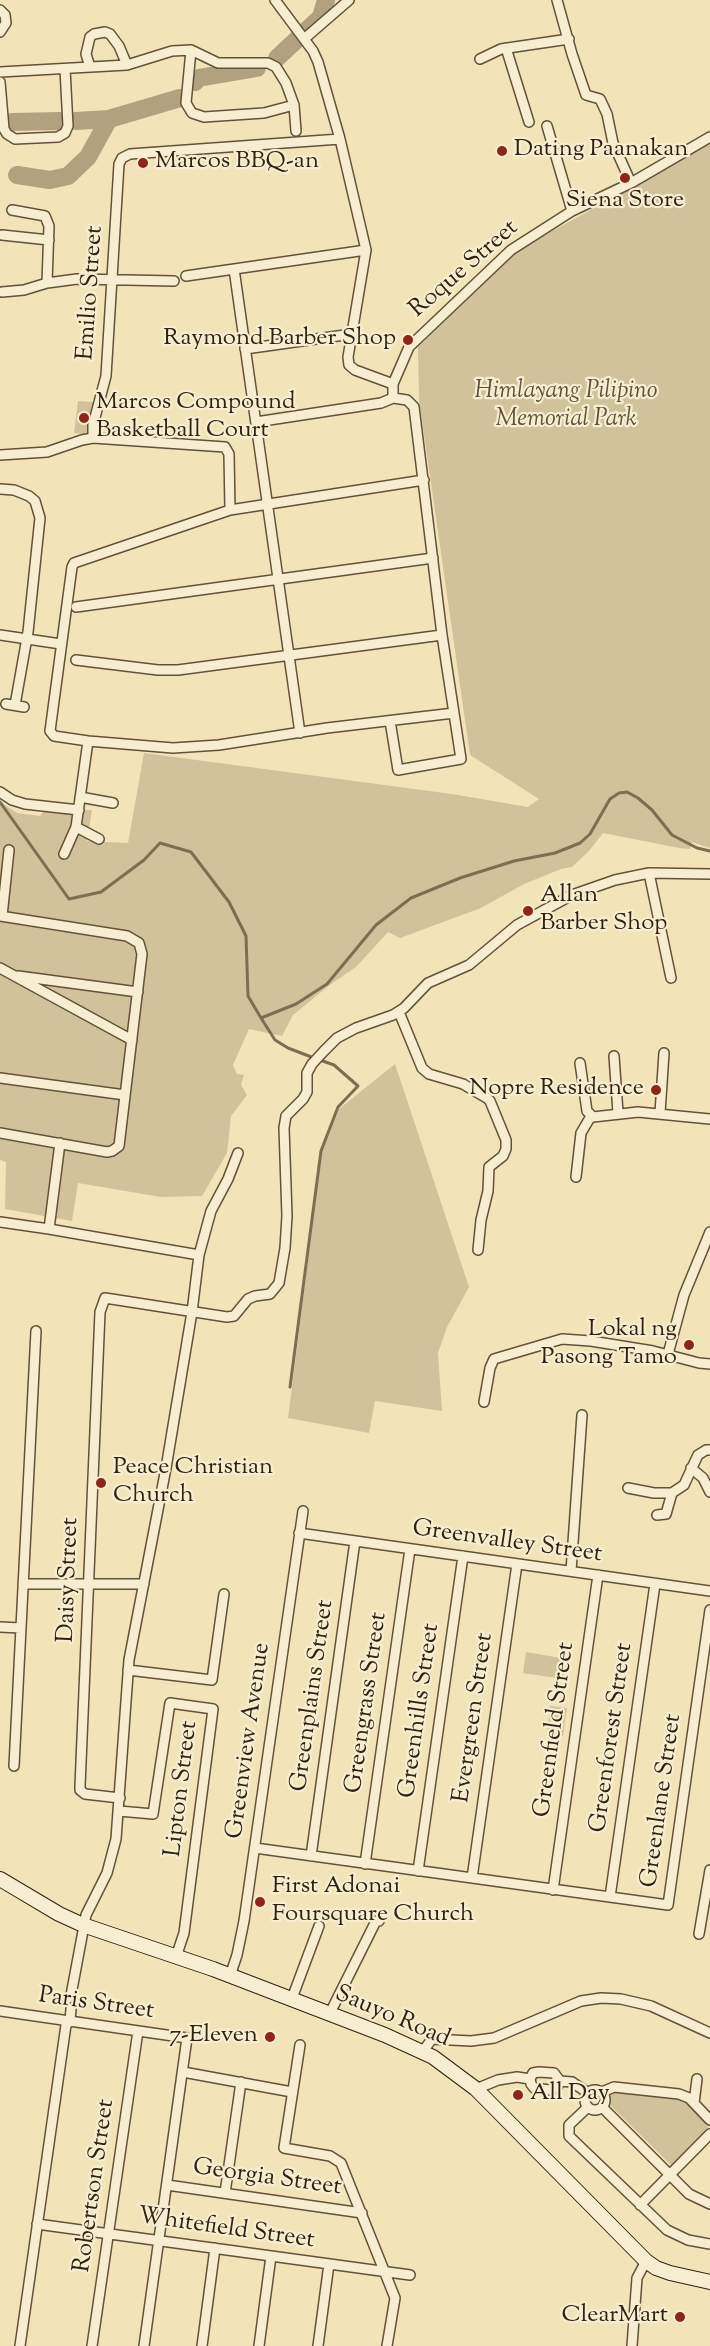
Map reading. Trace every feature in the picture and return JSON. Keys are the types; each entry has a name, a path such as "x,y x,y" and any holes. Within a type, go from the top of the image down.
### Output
{"main road":[{"name":"Sauyo Road","path":"0,1879 82,1925 230,1976 423,2051 450,2068 476,2089 646,2261 670,2273 710,2282"}],"street":[{"path":"275,0 318,62 340,139 366,250 348,357 349,365 355,370 393,384 393,398"},
{"path":"304,39 349,0"},
{"path":"557,0 586,94 600,99 613,143 631,183"},
{"path":"0,10 5,15 6,23 0,32"},
{"path":"90,67 86,54 90,37 105,32 110,34 119,46 127,65"},
{"path":"480,59 506,48 569,39"},
{"path":"506,48 529,122"},
{"path":"191,50 186,103 192,113 204,117 264,113 294,105"},
{"path":"0,72 127,65 172,51 191,50 218,63 268,63 276,67 286,83 294,105 296,131"},
{"path":"0,82 4,129 7,134 15,139 58,137 65,133 69,126 65,69"},
{"path":"547,126 572,211"},
{"name":"Roque Street","path":"393,384 404,356 416,339 511,250 572,211 631,183 710,137"},
{"name":"Emilio Street","path":"93,438 93,425 106,376 119,164 122,158 130,154 340,139"},
{"path":"12,210 45,216 49,226 47,283"},
{"path":"2,235 49,240"},
{"path":"186,276 366,250"},
{"path":"234,269 300,733"},
{"path":"2,292 77,279 174,281"},
{"path":"245,349 352,334"},
{"path":"256,422 381,403 393,398 406,400 414,407 442,635 461,759 398,770 390,721"},
{"path":"0,455 47,452 93,438 227,448 230,510"},
{"path":"424,480 230,510 72,565 50,731 54,736 173,748 219,745 454,713"},
{"path":"0,489 24,493 35,501 40,518 27,639 15,705"},
{"path":"76,607 433,558"},
{"path":"0,635 62,644"},
{"path":"76,660 168,671 442,635"},
{"path":"64,854 76,827 92,741"},
{"path":"0,792 12,800 25,804 78,810"},
{"path":"80,797 113,803"},
{"path":"76,827 99,839"},
{"path":"0,1133 107,1152 116,1149 120,1141 142,954 139,943 134,938 1,916 9,850"},
{"path":"649,873 671,978"},
{"path":"192,1312 234,1316 248,1299 270,1294 279,1283 287,1216 284,1128 286,1116 303,1099 306,1092 307,1073 312,1064 337,1038 356,1028 399,1012 411,1003 428,983 475,961 500,937 547,908 590,887 649,873 710,874"},
{"path":"0,968 132,1040"},
{"path":"0,973 138,992"},
{"path":"399,1012 422,1068 429,1074 464,1084 490,1101 506,1140 507,1149 503,1156 489,1167 488,1191 481,1220 478,1250"},
{"path":"660,1113 664,1053"},
{"path":"614,1056 618,1113"},
{"path":"580,1063 587,1111 591,1116 596,1118 618,1113 660,1113 710,1119"},
{"path":"0,1078 125,1095"},
{"path":"576,1178 581,1133 591,1116"},
{"path":"49,1229 60,1143"},
{"path":"20,2346 82,1925 112,1857 120,1798 128,1670 166,1468 192,1312 199,1255 211,1211 228,1179 238,1153"},
{"path":"0,1222 199,1255"},
{"path":"668,1354 684,1295 710,1232"},
{"name":"Daisy Street","path":"120,1798 85,1794 80,1790 100,1312 105,1298 192,1312"},
{"path":"14,1766 36,1331"},
{"path":"484,1402 490,1368 494,1359 553,1341 572,1338 668,1354 710,1364"},
{"path":"571,1571 582,1415"},
{"path":"628,1488 654,1493 672,1493 684,1485 698,1455 710,1450"},
{"path":"691,1468 703,1478 710,1492"},
{"path":"657,1515 666,1514 672,1493"},
{"name":"Greenview Avenue","path":"230,1976 240,1947 303,1510"},
{"name":"Greenvalley Street","path":"299,1533 710,1591"},
{"name":"Greenplains Street","path":"311,1856 355,1541"},
{"name":"Greengrass Street","path":"365,1863 410,1549"},
{"name":"Greenhills Street","path":"418,1871 463,1556"},
{"name":"Evergreen Street","path":"472,1878 517,1564"},
{"name":"Greenfield Street","path":"554,1890 598,1575"},
{"path":"23,1584 144,1584"},
{"name":"Greenforest Street","path":"610,1898 655,1584"},
{"path":"128,1670 212,1680 224,1594"},
{"name":"Greenlane Street","path":"255,1848 668,1905 710,1610"},
{"path":"0,1627 21,1628"},
{"name":"Lipton Street","path":"118,1811 153,1814 170,1703 213,1709 184,1933 176,1957"},
{"path":"699,1934 708,1894 710,1870"},
{"path":"330,2015 376,1921 379,1921"},
{"path":"291,2001 319,1926"},
{"path":"423,2051 432,2039 471,2041 494,2038 581,2001 601,1998 621,1999 651,2006 710,2033"},
{"name":"Paris Street","path":"0,2011 187,2038 183,2072"},
{"name":"Robertson Street","path":"92,2346 138,2031"},
{"path":"300,2045 284,2148 330,2156 339,2160 395,2298 387,2346"},
{"path":"144,2346 183,2072 292,2092"},
{"path":"560,2081 557,2087 550,2090 534,2088 530,2079 533,2073 554,2073 560,2081 572,2082 588,2093"},
{"path":"476,2089 498,2080 517,2077 530,2079"},
{"path":"694,2103 697,2079"},
{"path":"225,2193 241,2082"},
{"path":"602,2092 605,2101 602,2107 595,2110 588,2107 585,2100 588,2093 595,2090 602,2092 614,2087 680,2094 694,2103 710,2120"},
{"path":"588,2107 569,2125 569,2136 667,2230 688,2240 710,2244"},
{"path":"602,2107 689,2194 709,2202"},
{"path":"640,2205 710,2134"},
{"name":"Georgia Street","path":"166,2185 362,2213"},
{"name":"Whitefield Street","path":"37,2224 410,2275"},
{"path":"202,2346 215,2248"},
{"path":"259,2346 271,2256"},
{"path":"632,2346 637,2278 646,2261"},
{"path":"318,2346 329,2264"}],"green space":[{"name":"Himlayang Pilipino Memorial Park","path":"710,144 710,848 692,842 690,849 679,848 603,833 572,867 524,884 481,908 400,938 388,932 356,967 293,1015 282,1036 249,1029 233,1065 237,1074 244,1075 241,1085 247,1095 231,1116 227,1153 202,1196 161,1197 78,1183 72,1221 5,1209 6,1162 0,1160 0,802 17,813 40,816 44,811 92,810 87,841 128,843 144,753 452,794 528,807 539,799 470,755 419,400 418,347 518,250"},
{"name":"Marcos Compound Basketball Court","path":"78,401 93,402 90,435 74,433"},
{"path":"395,1064 469,1287 447,1327 438,1353 442,1411 375,1401 369,1433 288,1418 322,1151 339,1109"},
{"path":"526,1652 567,1659 564,1679 523,1673"},
{"path":"550,1706 567,1708 563,1736 547,1734"},
{"path":"613,2089 681,2097 710,2129 673,2167 608,2103 608,2096"}],"waterway":[{"path":"277,58 321,17 326,0"},
{"path":"195,82 198,78 257,68"},
{"path":"76,121 109,119 180,98"},
{"path":"17,175 50,180 68,176 88,157 109,119"},
{"path":"12,122 60,121"},
{"path":"261,1018 296,1004 327,984 376,925 411,898 460,878 514,861 555,853 580,843 590,834 610,799 619,793 627,792 638,798 652,810 672,835 697,848 710,851"},
{"path":"0,802 69,899 101,892 144,860 160,843 191,852 229,902 246,936 248,996 261,1018 275,1040 288,1048 314,1058"},
{"path":"290,1387 321,1151 338,1107 358,1086 334,1065 320,1060"}],"place":[{"name":"Dating Paanakan","path":"502,151"},
{"name":"Marcos BBQ-an","path":"143,163"},
{"name":"Siena Store","path":"625,178"},
{"name":"Raymond Barber Shop","path":"408,340"},
{"name":"Marcos Compound Basketball Court","path":"84,418"},
{"name":"Allan Barber Shop","path":"528,911"},
{"name":"Nopre Residence","path":"656,1090"},
{"name":"Lokal ng Pasong Tamo","path":"689,1345"},
{"name":"Peace Christian Church","path":"101,1483"},
{"name":"First Adonai Foursquare Church","path":"260,1902"},
{"name":"7-Eleven","path":"270,2037"},
{"name":"All Day","path":"518,2095"},
{"name":"ClearMart","path":"680,2317"}]}
